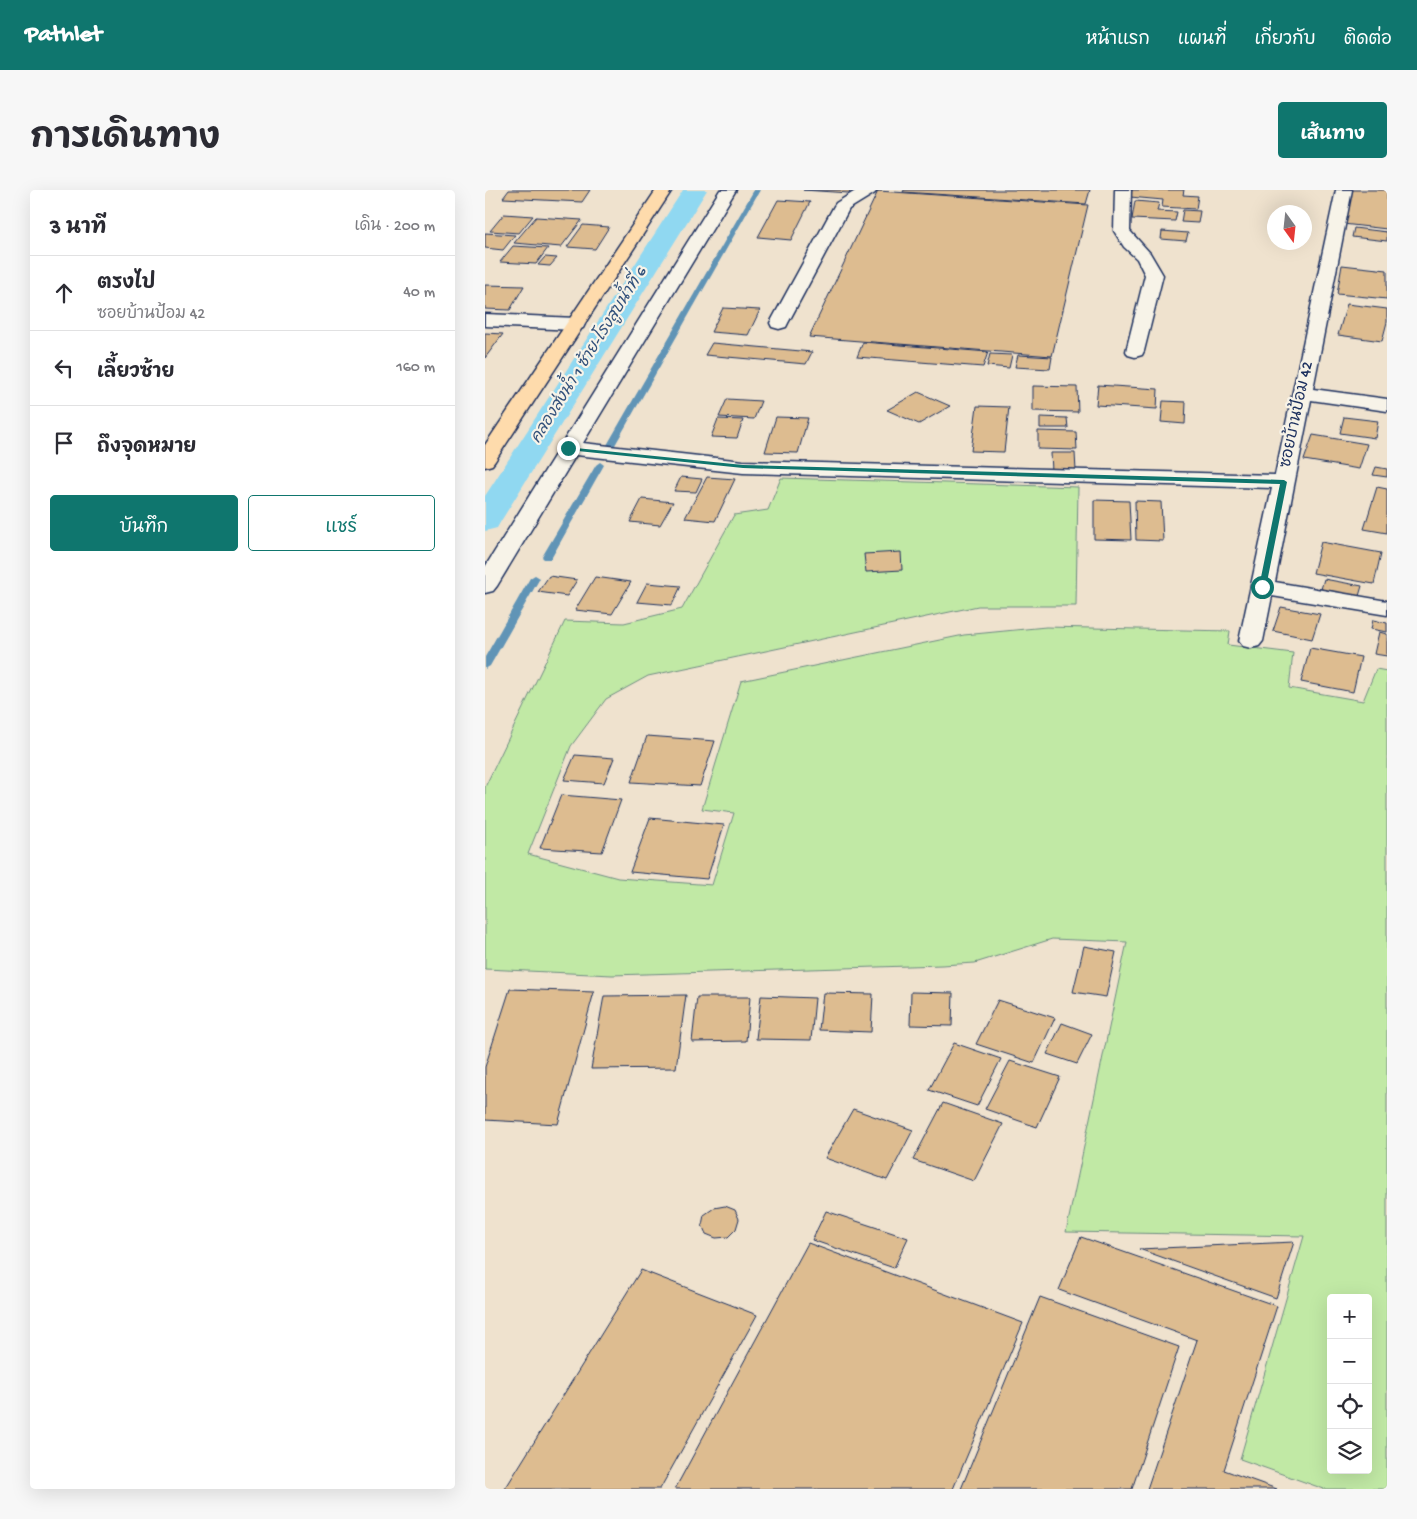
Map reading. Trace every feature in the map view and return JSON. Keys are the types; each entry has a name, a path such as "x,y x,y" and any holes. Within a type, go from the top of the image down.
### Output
{"main road":[{"path":"485,461 664,190"}],"street":[{"path":"485,586 728,190"},
{"path":"779,323 842,206 869,190"},
{"path":"1123,190 1121,230 1155,275 1135,351"},
{"name":"ซอยบ้านป้อม 42","path":"1251,641 1344,190"},
{"path":"485,320 576,324"},
{"path":"1302,393 1387,405"},
{"path":"568,448 743,467 1284,482"},
{"path":"1262,587 1387,608"}],"green space":[{"path":"781,478 1078,487 1076,606 978,606 648,676 606,699 571,746 528,854 618,878 712,885 734,813 702,809 741,681 964,635 1046,627 1230,631 1228,645 1293,653 1289,688 1363,701 1376,669 1387,671 1387,1489 1324,1489 1240,1459 1304,1236 1066,1232 1127,942 1052,939 975,963 942,965 612,975 485,969 485,787 565,621 624,623 682,609 734,515 768,510"}],"building":[{"path":"509,190 590,190 582,202 503,198"},
{"path":"803,190 851,190 849,193"},
{"path":"904,190 1090,190 1086,204 903,192"},
{"path":"1132,190 1184,190 1183,195 1198,196 1196,209 1162,207 1163,200 1130,197"},
{"path":"1350,190 1387,190 1387,229 1343,224"},
{"path":"878,191 1088,205 1052,356 809,337"},
{"path":"778,200 810,202 791,240 758,237"},
{"path":"1135,201 1159,203 1157,211 1177,212 1175,221 1132,219"},
{"path":"1183,210 1200,211 1198,223 1181,222"},
{"path":"504,214 533,216 519,233 490,231"},
{"path":"536,217 582,220 561,247 514,243"},
{"path":"583,225 609,227 595,249 567,247"},
{"path":"1354,228 1387,232 1387,241 1352,237"},
{"path":"1162,231 1188,233 1186,241 1161,239"},
{"path":"485,233 515,235 503,250 485,248"},
{"path":"513,246 548,248 536,264 500,262"},
{"path":"545,257 557,258 550,266 538,265"},
{"path":"1342,265 1387,270 1387,299 1337,294"},
{"path":"485,285 524,286 510,310 485,309"},
{"path":"1347,304 1387,309 1387,322 1382,341 1338,335"},
{"path":"723,308 760,310 748,335 711,332"},
{"path":"485,333 503,334 485,358"},
{"path":"863,342 988,352 983,367 857,357"},
{"path":"712,343 812,352 806,364 705,355"},
{"path":"990,354 1012,355 1009,368 987,366"},
{"path":"1018,355 1052,357 1050,369 1015,367"},
{"path":"1098,385 1158,389 1157,409 1096,405"},
{"path":"1033,386 1077,387 1078,412 1033,411"},
{"path":"918,392 950,406 919,424 887,410"},
{"path":"727,399 761,401 754,419 719,417"},
{"path":"1163,401 1186,402 1185,424 1161,422"},
{"path":"977,406 1009,407 1004,452 971,451"},
{"path":"776,417 808,418 798,453 765,452"},
{"path":"1040,417 1067,418 1068,428 1040,428"},
{"path":"1344,417 1378,421 1375,438 1340,433"},
{"path":"718,419 743,420 737,438 711,437"},
{"path":"1038,431 1076,432 1077,450 1038,449"},
{"path":"1313,435 1367,444 1359,469 1304,460"},
{"path":"1051,453 1075,453 1076,471 1052,471"},
{"path":"1376,467 1387,469 1387,477 1373,475"},
{"path":"681,477 702,479 696,492 674,491"},
{"path":"707,477 735,479 715,521 685,518"},
{"path":"1377,487 1387,489 1387,533 1364,529"},
{"path":"642,499 673,502 660,525 630,522"},
{"path":"1094,500 1129,501 1131,540 1094,539"},
{"path":"1135,501 1161,502 1163,541 1136,540"},
{"path":"1321,542 1381,553 1374,584 1313,573"},
{"path":"901,552 902,570 866,572 864,554"},
{"path":"549,576 577,580 567,596 538,592"},
{"path":"595,577 631,582 612,614 575,610"},
{"path":"1324,579 1362,586 1359,596 1321,589"},
{"path":"647,583 681,586 672,605 637,602"},
{"path":"1281,607 1320,614 1312,639 1273,631"},
{"path":"1373,620 1387,623 1387,632 1371,629"},
{"path":"1379,632 1387,634 1387,656 1374,654"},
{"path":"1310,648 1361,657 1353,692 1301,682"},
{"path":"647,736 715,741 700,786 631,782"},
{"path":"575,755 614,758 604,783 564,780"},
{"path":"561,795 621,800 602,852 540,848"},
{"path":"650,818 724,825 707,879 630,872"},
{"path":"1084,946 1116,952 1106,997 1073,992"},
{"path":"510,989 594,992 558,1124 485,1120 485,1067"},
{"path":"911,992 953,993 952,1026 910,1025"},
{"path":"823,993 873,994 871,1032 819,1030"},
{"path":"686,995 676,1068 591,1069 604,996"},
{"path":"761,996 815,998 811,1040 756,1039"},
{"path":"697,997 750,997 746,1041 692,1042"},
{"path":"998,1000 1055,1018 1034,1063 976,1044"},
{"path":"1062,1023 1092,1034 1077,1064 1047,1054"},
{"path":"954,1043 1001,1059 977,1106 929,1090"},
{"path":"1010,1061 1060,1077 1037,1127 985,1109"},
{"path":"943,1103 1003,1124 974,1181 913,1160"},
{"path":"853,1109 913,1130 887,1180 825,1158"},
{"path":"725,1206 735,1210 739,1219 736,1229 728,1237 716,1238 706,1234 702,1225 704,1215 714,1208"},
{"path":"826,1211 908,1238 894,1268 812,1240"},
{"path":"1081,1237 1277,1306 1224,1470 1277,1489 1147,1489 1197,1340 1059,1290"},
{"path":"1294,1242 1276,1298 1139,1249"},
{"path":"808,1243 1023,1323 953,1489 675,1489"},
{"path":"641,1270 757,1315 660,1489 505,1489"},
{"path":"1040,1297 1179,1347 1132,1489 961,1489"}],"waterway":[{"name":"คลองส่งน้ำ 1 ซ้าย-โรงสูบน้ำที่ 6","path":"485,521 695,190"},
{"path":"611,445 757,190"},
{"path":"547,557 600,465"},
{"path":"485,666 535,578"}],"route":[{"path":"568,448 743,467 1284,482 1262,587"}]}
